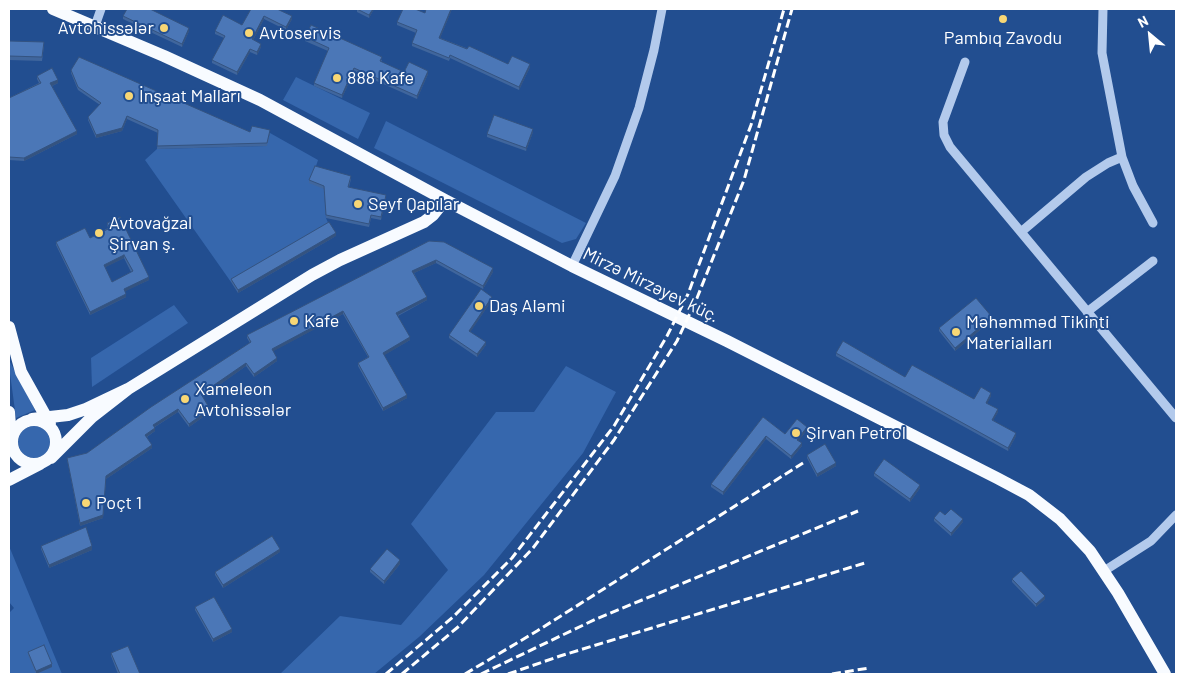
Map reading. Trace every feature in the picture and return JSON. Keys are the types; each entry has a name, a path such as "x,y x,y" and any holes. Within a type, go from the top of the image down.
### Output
{"main road":[{"name":"Mirzə Mirzəyev küç.","path":"53,9 260,100 572,266 727,341 1028,495 1072,531 1090,551 1104,571 1165,674"},
{"path":"9,480 48,460 92,416 128,389 312,275 340,260 424,222 433,215 445,200"},
{"path":"9,326 21,372 54,432 56,445 48,460 32,464 20,460 10,445 9,412"},
{"path":"10,445 12,435 20,424 32,419 68,415 86,409 128,389"},
{"path":"32,419 45,422 54,432"}],"street":[{"path":"94,26 101,9"},
{"path":"572,266 616,176 639,108 662,9"},
{"path":"1103,9 1102,53 1122,157 1133,186 1153,223"},
{"path":"965,62 943,122 944,135 950,147 1176,418"},
{"path":"1021,232 1086,177 1108,163 1122,157"},
{"path":"1087,312 1153,261"},
{"path":"1104,571 1152,540 1176,515"}],"shaded area":[{"path":"296,77 370,113 358,139 283,100"},
{"path":"386,121 586,223 576,239 562,243 374,148"},
{"path":"270,133 318,160 315,169 324,189 326,218 329,225 231,282 145,160 157,149 266,146"},
{"path":"174,305 188,323 92,387 91,358"},
{"path":"9,360 35,410 16,418 9,366"},
{"path":"566,366 616,392 583,453 484,575 419,637 374,674 280,674 340,616 401,625 448,570 411,524 496,412 534,412"},
{"path":"34,426 40,427 45,431 49,436 49,448 45,453 40,457 34,458 28,457 23,453 19,448 18,442 19,436 23,431 28,427"},
{"path":"9,546 62,674 9,674 9,613 14,608 9,602"}],"building":[{"path":"127,9 150,9 189,28 182,44 123,16"},
{"path":"251,9 277,9 292,16 286,27 264,16 252,39 261,44 257,52 250,49 237,72 212,60 225,36 215,31 223,15 242,25"},
{"path":"357,9 373,9 369,15"},
{"path":"403,9 415,9 425,13 426,9 451,9 439,38 467,49 469,46 508,64 512,56 530,64 519,87 450,55 449,58 412,43 417,30 397,22"},
{"path":"311,25 382,57 380,61 404,72 409,62 428,71 417,96 354,68 342,95 314,83 329,48 305,37"},
{"path":"9,41 44,42 42,57 9,56"},
{"path":"79,57 250,132 252,126 270,130 267,143 157,146 158,130 127,116 122,128 96,135 88,117 101,103 78,87 71,70"},
{"path":"52,68 58,80 50,83 77,131 24,158 9,157 9,98 41,83 37,76"},
{"path":"494,115 533,129 526,148 487,134"},
{"path":"315,166 351,176 348,187 386,195 381,217 371,215 369,224 326,215 324,186 309,180"},
{"path":"120,217 149,277 124,289 126,294 90,312 56,242 85,228 90,238 110,228 107,223","holes":["124,255 133,271 112,282 104,265"]},
{"path":"329,222 336,233 238,290 231,279"},
{"path":"429,241 444,242 493,268 483,286 436,260 412,271 427,297 396,313 410,337 383,353 407,395 383,408 358,363 369,357 343,311 272,349 277,358 254,374 246,363 201,394 210,409 189,424 178,409 153,425 155,428 145,435 152,445 106,476 103,515 80,523 67,458 87,453 151,407 251,342 247,335"},
{"path":"481,289 492,297 469,331 486,342 477,354 449,335"},
{"path":"976,298 992,317 955,348 939,328"},
{"path":"843,341 905,377 912,365 974,399 981,387 991,393 986,403 998,409 992,420 1016,433 1008,448 836,353"},
{"path":"763,417 785,434 797,419 807,427 797,440 802,443 791,456 766,436 723,492 711,484"},
{"path":"825,444 836,463 817,474 807,455"},
{"path":"884,459 920,485 910,499 874,473"},
{"path":"951,509 963,519 951,533 934,518 940,511 945,515"},
{"path":"86,527 92,546 49,565 41,546"},
{"path":"272,536 280,549 223,585 215,572"},
{"path":"387,549 400,560 384,581 370,569"},
{"path":"1021,571 1045,596 1036,604 1012,579"},
{"path":"214,597 232,629 213,639 195,607"},
{"path":"44,645 52,664 36,671 28,652"},
{"path":"128,646 140,674 120,674 111,653"}],"railway":[{"path":"386,674 453,617 512,558 614,426 667,336 688,294 751,125 784,9"},
{"path":"402,674 458,627 533,548 614,440 677,341 697,298 744,180 792,9"},
{"path":"465,674 537,631 803,463"},
{"path":"481,674 596,619 858,511"},
{"path":"508,674 560,656 865,563"},
{"path":"832,674 869,668"}],"place":[{"name":"Pambıq Zavodu","path":"1003,19"},
{"name":"Avtohissələr","path":"164,28"},
{"name":"Avtoservis","path":"249,33"},
{"name":"888 Kafe","path":"337,78"},
{"name":"İnşaat Malları","path":"129,96"},
{"name":"Seyf Qapılar","path":"358,204"},
{"name":"Avtovağzal Şirvan ş.","path":"99,233"},
{"name":"Daş Aləmi","path":"479,306"},
{"name":"Kafe","path":"294,321"},
{"name":"Məhəmməd Tikinti Materialları","path":"956,332"},
{"name":"Xameleon Avtohissələr","path":"185,399"},
{"name":"Şirvan Petrol","path":"796,433"},
{"name":"Poçt 1","path":"86,503"}]}
